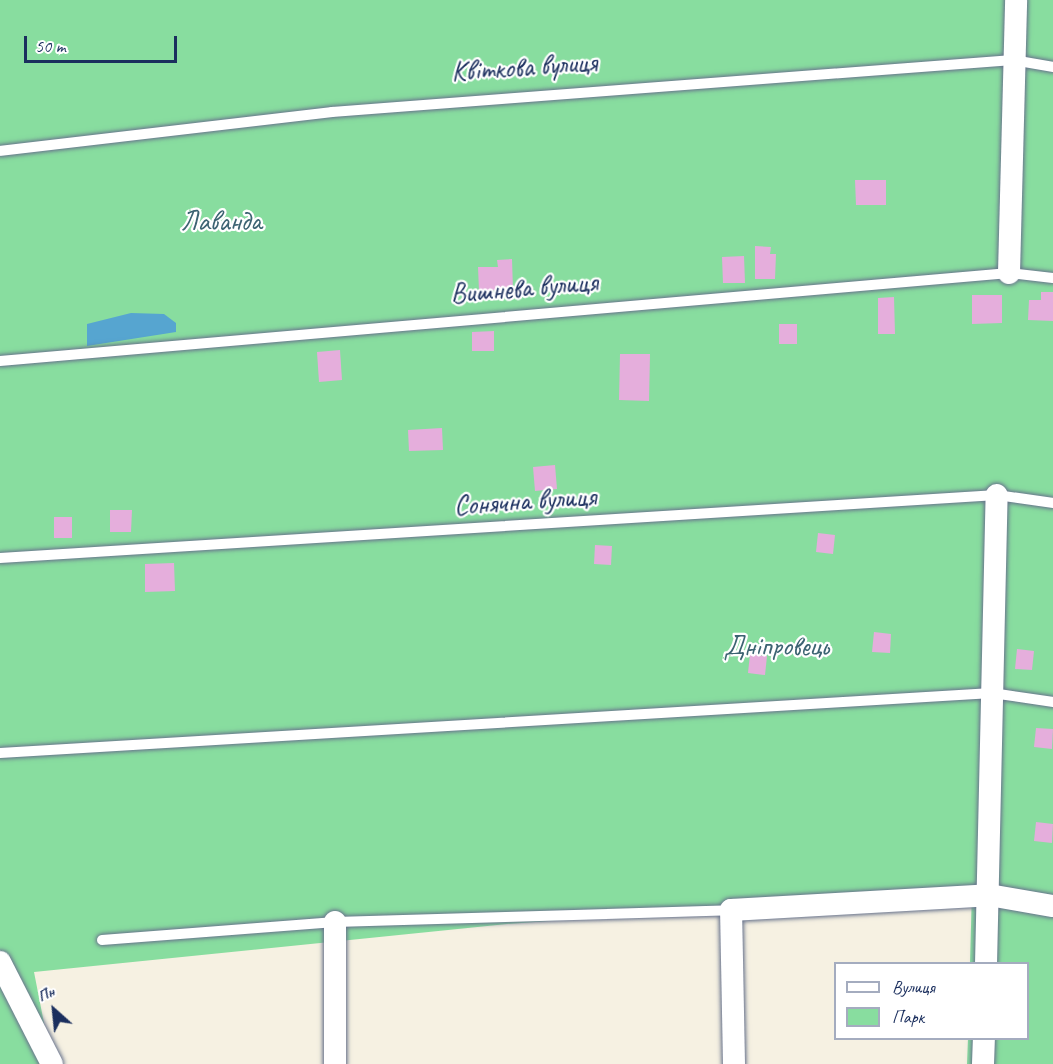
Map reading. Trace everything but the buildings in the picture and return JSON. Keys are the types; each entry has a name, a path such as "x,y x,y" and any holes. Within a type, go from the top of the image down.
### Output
{"street":[{"path":"1010,273 1013,60 1017,0"},
{"path":"986,962 996,495"},
{"path":"734,1064 730,910 988,895 1053,906"},
{"path":"335,922 335,1064"},
{"path":"0,962 52,1064"},
{"path":"983,1064 984,1040"}],"lane":[{"name":"Квіткова вулиця","path":"0,151 332,112 1013,60 1053,67"},
{"name":"Вишнева вулиця","path":"0,361 1010,273 1053,278"},
{"name":"Сонячна вулиця","path":"0,558 996,495 1053,503"},
{"path":"0,753 992,693 1053,702"},
{"path":"102,940 335,922 730,910"}],"green space":[{"path":"0,0 1053,0 1053,1064 967,1064 968,1040 1029,1040 1029,962 970,962 972,890 507,924 34,972 52,1064 0,1064"}],"water":[{"path":"131,313 164,314 176,323 176,332 87,346 87,324"}],"park label":[{"name":"Лаванда","path":"221,221"},
{"name":"Дніпровець","path":"776,646"}]}
